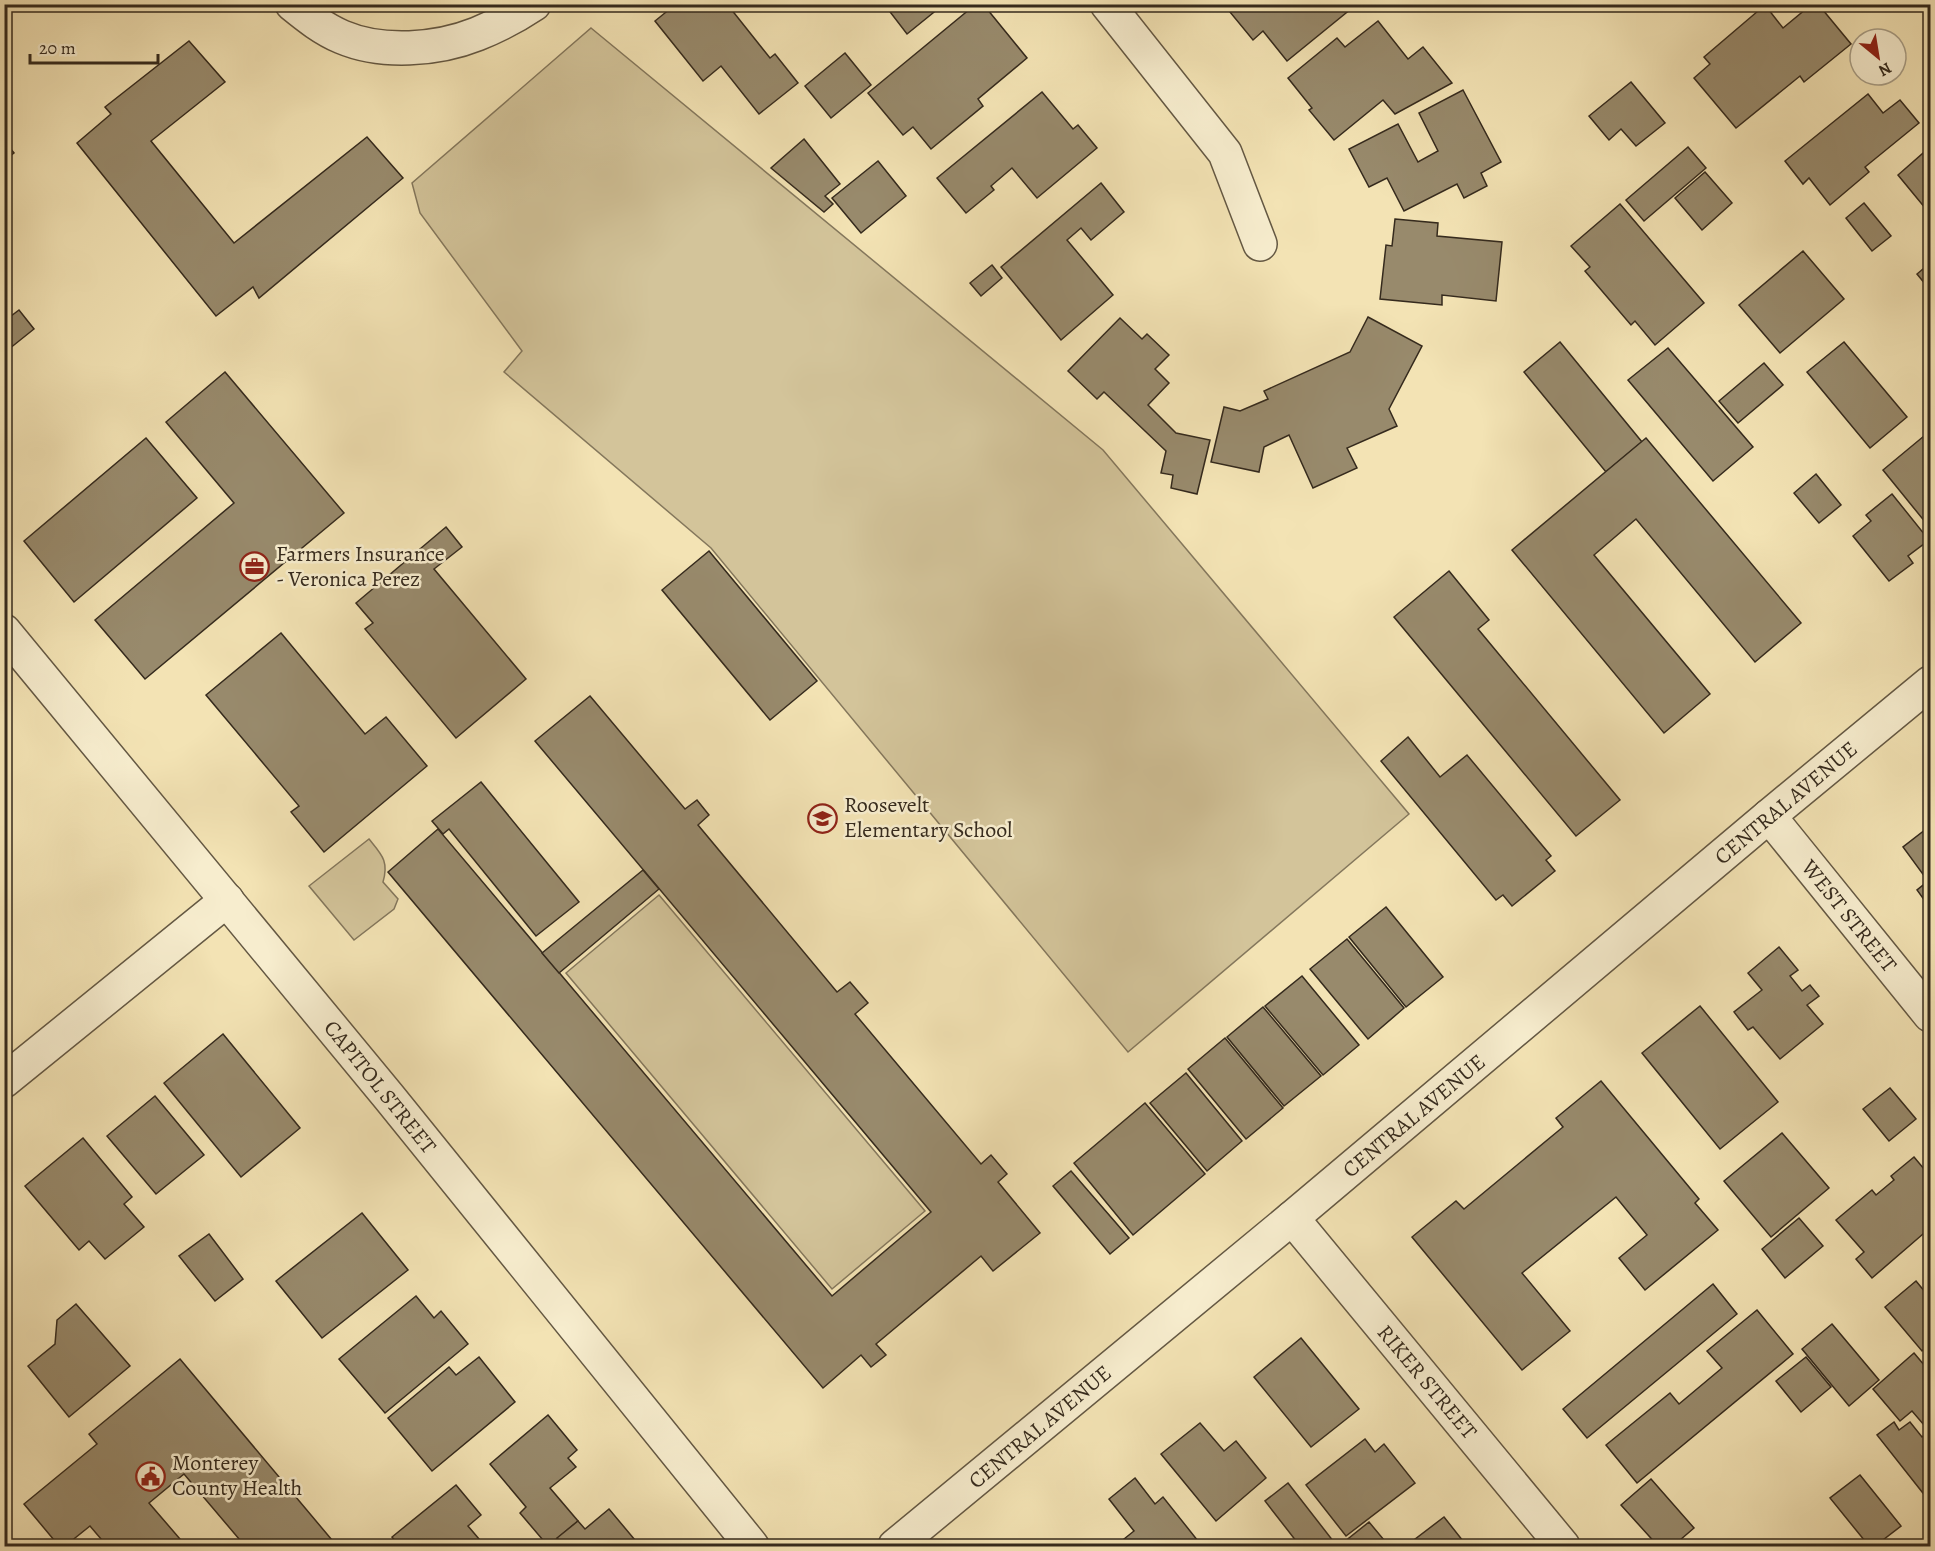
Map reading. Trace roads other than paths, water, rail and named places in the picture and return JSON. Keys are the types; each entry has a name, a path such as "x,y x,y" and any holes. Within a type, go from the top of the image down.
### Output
{"street":[{"path":"292,4 314,22 343,37 371,46 406,47 440,44 476,35 511,19 534,4"},
{"path":"1107,4 1225,153 1260,244"},
{"name":"CAPITOL STREET","path":"4,632 389,1097 752,1546"},
{"name":"CENTRAL AVENUE","path":"895,1546 1292,1218 1930,683"},
{"name":"WEST STREET","path":"1769,816 1930,1015"},
{"path":"4,1081 226,900"},
{"name":"RIKER STREET","path":"1292,1218 1563,1546"}],"place":[{"name":"Farmers Insurance - Veronica Perez","path":"255,567"},
{"name":"Roosevelt Elementary School","path":"823,818"},
{"name":"Monterey County Health","path":"151,1476"}]}
